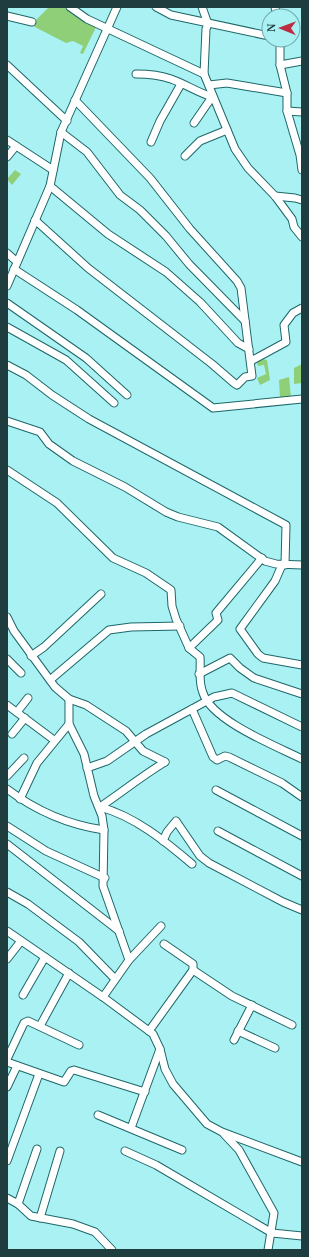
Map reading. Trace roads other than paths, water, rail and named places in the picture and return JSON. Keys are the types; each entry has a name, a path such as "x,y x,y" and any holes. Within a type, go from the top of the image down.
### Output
{"street":[{"path":"70,7 87,19 204,74"},
{"path":"7,286 34,220 50,186 60,132 67,121 117,7"},
{"path":"156,7 171,15 261,34"},
{"path":"202,7 208,24 206,29 204,74 212,97 235,149 248,168 275,196 292,219 294,227 302,237"},
{"path":"7,16 32,22"},
{"path":"280,48 280,65 287,93 287,111 299,138 302,170"},
{"path":"280,65 302,61"},
{"path":"7,65 67,121"},
{"path":"136,74 154,75 172,79 196,92 212,97"},
{"path":"209,85 227,83 287,93"},
{"path":"151,142 160,121 181,84"},
{"path":"194,123 212,97"},
{"path":"34,220 88,268 212,364 234,383 237,385 245,377 252,376 241,288 237,281 190,229 150,178 75,100"},
{"path":"287,111 302,112"},
{"path":"185,156 200,141 227,130"},
{"path":"60,132 87,152 120,195 140,210 166,236 189,264 245,321"},
{"path":"7,140 54,170"},
{"path":"7,157 16,146"},
{"path":"50,186 108,234 166,272 200,302 238,343 249,349"},
{"path":"275,196 302,200"},
{"path":"7,253 17,262"},
{"path":"14,269 77,310 213,408 302,399"},
{"path":"7,303 86,358 127,395"},
{"path":"251,361 286,342 284,325 293,312 302,308"},
{"path":"7,327 66,360 114,403"},
{"path":"7,365 26,375 52,395 95,423 286,525 284,565 275,581 240,629 258,654 263,658 302,665"},
{"path":"7,421 40,432 49,444 73,461 125,487 166,512 178,517 218,527 268,563 302,566"},
{"path":"7,470 57,503 113,558 146,573 171,590 172,606 189,648 200,657 201,667 199,674 202,693 207,703 234,724 302,759"},
{"path":"189,648 218,620 216,612 262,558"},
{"path":"31,656 55,638 101,594"},
{"path":"7,617 14,631 31,656 50,680 69,699 86,705 126,731 144,751 165,762 143,775 121,793 100,806"},
{"path":"50,680 109,630 131,627 180,626"},
{"path":"199,674 230,658 240,668 254,678 284,690 302,694"},
{"path":"7,659 20,674"},
{"path":"87,768 107,761 135,742 192,709 207,703 214,697 232,692 302,727"},
{"path":"17,712 28,698"},
{"path":"69,699 69,724 84,754 94,796 100,806 104,830 104,886 129,960"},
{"path":"7,705 54,740"},
{"path":"192,709 213,756 217,760 225,756 229,757 282,783 302,797"},
{"path":"12,734 25,718"},
{"path":"20,799 37,763 54,740 69,724"},
{"path":"7,776 24,758"},
{"path":"7,789 20,799 81,826 104,830"},
{"path":"216,790 302,836"},
{"path":"100,806 116,811 126,817 163,841 192,864"},
{"path":"163,841 167,832 176,821 200,856 209,863 283,902 302,910"},
{"path":"7,826 46,851 105,878"},
{"path":"218,831 302,876"},
{"path":"7,844 120,931"},
{"path":"7,892 28,904 79,942 115,979"},
{"path":"103,997 129,960 161,926"},
{"path":"7,931 69,973 149,1031 160,1049 165,1069 173,1084 206,1124 222,1132 302,1162"},
{"path":"7,959 21,941"},
{"path":"149,1031 193,970 193,964 164,944"},
{"path":"23,995 45,957"},
{"path":"193,970 232,996 292,1025"},
{"path":"40,1026 69,973"},
{"path":"234,1040 252,1005"},
{"path":"79,1045 30,1021 24,1024 7,1060 17,1066 64,1082 71,1071 74,1070 145,1092"},
{"path":"238,1031 275,1048"},
{"path":"131,1128 160,1049"},
{"path":"7,1086 17,1066"},
{"path":"7,1161 39,1074"},
{"path":"98,1115 182,1150"},
{"path":"222,1132 239,1150 274,1213 272,1233 268,1250"},
{"path":"18,1204 37,1149"},
{"path":"40,1218 60,1151"},
{"path":"125,1151 156,1165 272,1233 302,1236"},
{"path":"7,1198 18,1204 31,1216 73,1224 95,1232 112,1250"}]}
